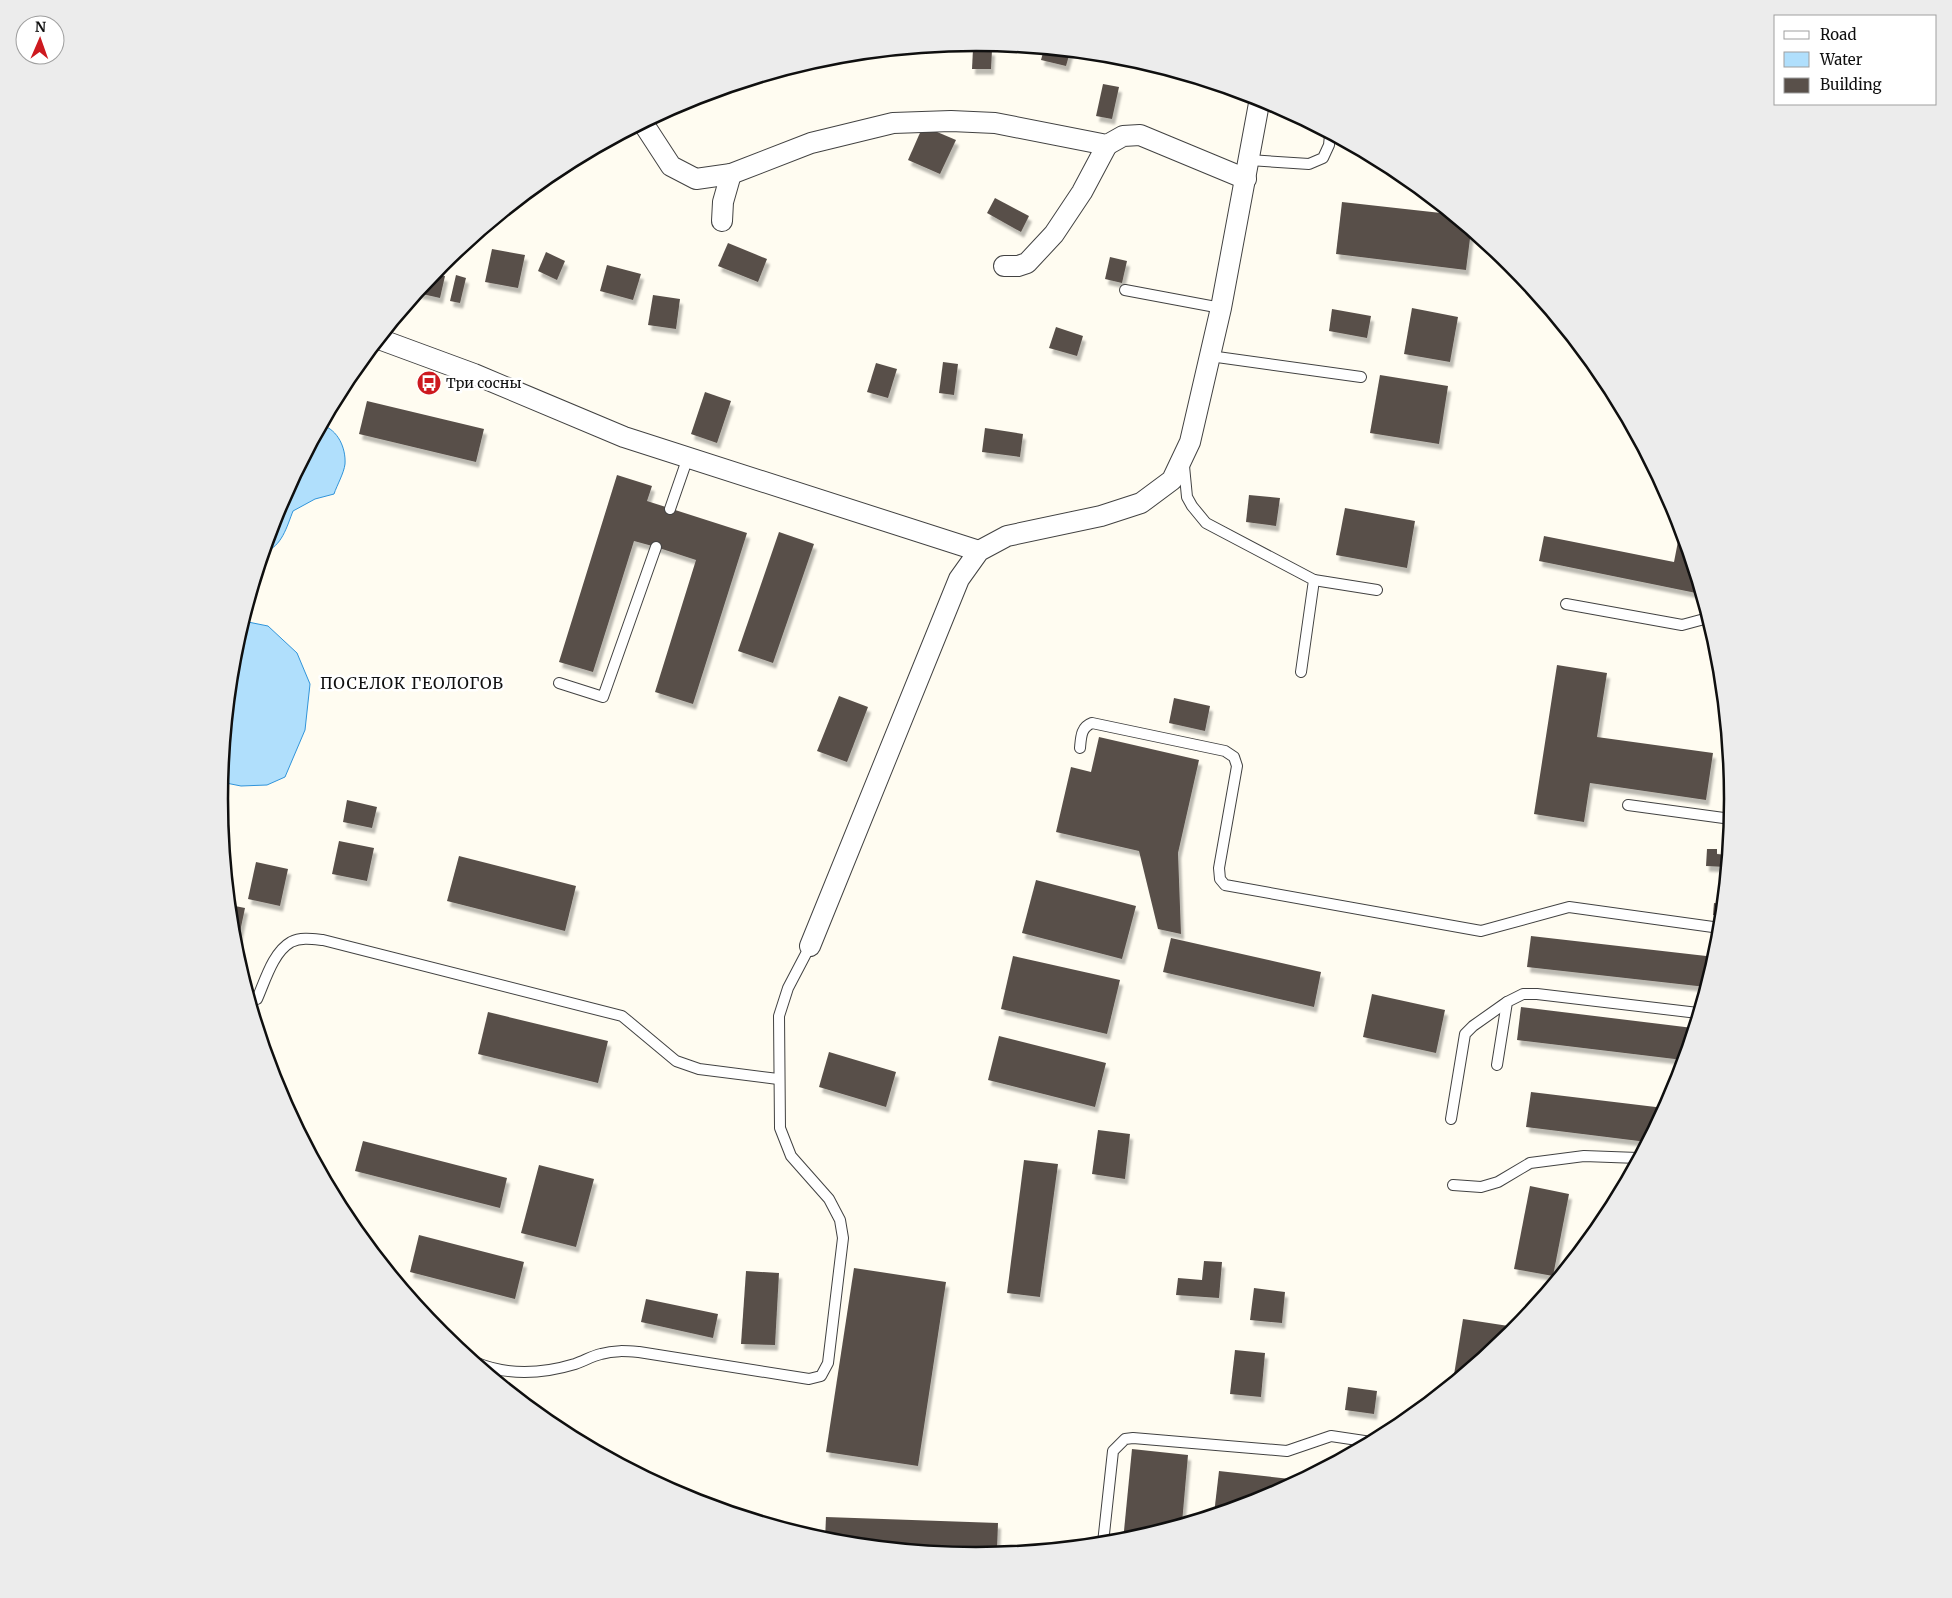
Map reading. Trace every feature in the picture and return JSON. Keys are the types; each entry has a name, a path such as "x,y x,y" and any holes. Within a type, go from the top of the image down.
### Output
{"street":[{"path":"810,946 959,579 979,551 1007,536 1100,516 1141,502 1172,480 1190,442 1222,308 1258,107"},
{"path":"646,128 671,166 696,179 731,174 811,143 894,123 995,122 1107,144"},
{"path":"1004,266 1018,266 1027,263 1054,234 1082,192 1107,144 1123,136 1140,134 1247,169"},
{"path":"722,221 723,202 731,174"},
{"path":"385,342 474,374 624,436 979,551"}],"lane":[{"path":"1247,169 1309,164 1322,158 1329,140"},
{"path":"1125,290 1222,308"},
{"path":"1210,356 1361,377"},
{"path":"1184,455 1184,479 1187,497 1206,523 1314,580 1377,590"},
{"path":"670,509 688,457"},
{"path":"559,683 603,697 656,547"},
{"path":"1301,672 1314,580"},
{"path":"1566,604 1682,625 1701,620"},
{"path":"1080,748 1082,732 1086,725 1092,723 1225,752 1234,757 1237,766 1218,868 1220,879 1225,885 1481,931 1569,907 1712,927"},
{"path":"1628,805 1723,818"},
{"path":"257,999 278,954 291,942 306,938 323,940 622,1016 676,1061 699,1069 778,1079"},
{"path":"496,1372 542,1372 576,1364 601,1354 619,1350 809,1379 821,1376 828,1363 843,1238 840,1220 830,1199 791,1156 780,1128 778,1079 779,1016 788,988 810,946"},
{"path":"1452,1119 1466,1034 1472,1026 1522,994 1537,994 1692,1012"},
{"path":"1497,1065 1507,1002"},
{"path":"1454,1185 1481,1187 1498,1182 1530,1163 1584,1156 1632,1158"},
{"path":"1104,1535 1113,1451 1125,1439 1133,1438 1286,1452 1331,1436 1360,1440"}],"water":[{"path":"328,427 340,440 345,458 342,475 334,494 315,499 293,511 280,541 272,548 305,468"},
{"path":"250,622 268,626 297,653 310,684 305,730 285,777 267,785 241,786 229,784 230,750 235,701"}],"building":[{"path":"973,51 992,52 991,69 972,69"},
{"path":"1042,55 1068,57 1066,66 1041,60"},
{"path":"1103,84 1119,87 1112,119 1096,116"},
{"path":"923,126 956,140 940,174 908,160"},
{"path":"995,198 1029,216 1021,232 987,213"},
{"path":"1342,202 1439,213 1470,238 1466,270 1336,254"},
{"path":"728,243 767,259 758,282 718,266"},
{"path":"492,249 525,255 518,288 485,282"},
{"path":"546,252 565,261 557,280 538,271"},
{"path":"1110,257 1127,261 1122,283 1105,279"},
{"path":"607,265 641,274 633,300 600,291"},
{"path":"442,275 445,276 440,298 425,294"},
{"path":"456,275 466,278 460,303 450,301"},
{"path":"653,295 680,299 676,329 648,325"},
{"path":"1412,308 1458,317 1450,362 1404,354"},
{"path":"1332,309 1371,316 1367,338 1329,331"},
{"path":"1056,327 1083,336 1077,356 1049,348"},
{"path":"943,362 958,364 954,395 939,393"},
{"path":"876,363 897,369 888,398 867,392"},
{"path":"1380,375 1448,386 1439,444 1370,433"},
{"path":"705,392 731,401 717,443 691,434"},
{"path":"367,401 484,429 476,462 359,434"},
{"path":"985,428 1023,434 1020,457 982,452"},
{"path":"617,475 652,486 647,501 747,533 693,704 655,692 696,560 656,547 634,541 593,672 559,662"},
{"path":"1249,495 1280,498 1276,526 1246,522"},
{"path":"1345,508 1415,521 1407,568 1336,555"},
{"path":"779,532 814,544 773,663 738,651"},
{"path":"1544,536 1674,562 1678,542 1694,593 1539,561"},
{"path":"1557,665 1607,673 1597,737 1713,753 1706,800 1590,783 1584,822 1534,814"},
{"path":"839,696 868,707 847,762 817,751"},
{"path":"1174,698 1210,706 1205,731 1169,723"},
{"path":"1099,737 1199,760 1178,853 1181,934 1158,929 1139,851 1056,832 1071,767 1091,772"},
{"path":"347,800 377,807 372,828 343,822"},
{"path":"339,841 374,848 367,881 332,874"},
{"path":"1707,849 1717,849 1717,854 1721,854 1720,867 1706,866"},
{"path":"459,856 576,886 565,931 447,901"},
{"path":"256,862 288,869 280,906 248,899"},
{"path":"1036,880 1136,906 1122,959 1022,933"},
{"path":"1714,903 1716,903 1714,915"},
{"path":"237,906 245,908 240,930"},
{"path":"1531,936 1706,956 1700,986 1527,967"},
{"path":"1171,938 1321,972 1314,1007 1163,972"},
{"path":"1013,956 1120,980 1107,1034 1001,1009"},
{"path":"1372,994 1445,1010 1436,1053 1363,1037"},
{"path":"1521,1007 1688,1027 1677,1059 1517,1040"},
{"path":"488,1012 608,1041 598,1083 478,1054"},
{"path":"999,1036 1106,1063 1095,1107 988,1080"},
{"path":"829,1052 896,1072 886,1107 819,1087"},
{"path":"1531,1092 1657,1107 1641,1141 1526,1127"},
{"path":"1098,1130 1130,1134 1125,1179 1092,1174"},
{"path":"363,1141 507,1178 500,1208 355,1171"},
{"path":"1024,1160 1058,1164 1040,1297 1007,1293"},
{"path":"539,1165 594,1179 576,1247 521,1233"},
{"path":"1530,1186 1569,1194 1554,1273 1551,1276 1514,1269"},
{"path":"419,1235 524,1262 515,1299 410,1272"},
{"path":"1204,1261 1222,1262 1219,1298 1176,1295 1178,1278 1202,1280"},
{"path":"854,1268 946,1282 918,1466 826,1452"},
{"path":"746,1271 779,1273 775,1345 741,1344"},
{"path":"1254,1288 1285,1292 1282,1323 1250,1320"},
{"path":"646,1299 718,1314 713,1338 641,1322"},
{"path":"1463,1319 1507,1326 1469,1361 1454,1373"},
{"path":"1235,1350 1265,1353 1261,1397 1230,1394"},
{"path":"1348,1387 1377,1391 1374,1414 1345,1410"},
{"path":"1132,1449 1188,1455 1183,1517 1124,1532"},
{"path":"1219,1471 1287,1479 1262,1490 1215,1507"},
{"path":"826,1517 998,1523 997,1546 927,1545 878,1540 825,1531"}],"place":[{"name":"Три сосны","path":"429,383"}],"district":[{"name":"ПОСЕЛОК ГЕОЛОГОВ","path":"412,683"}]}
